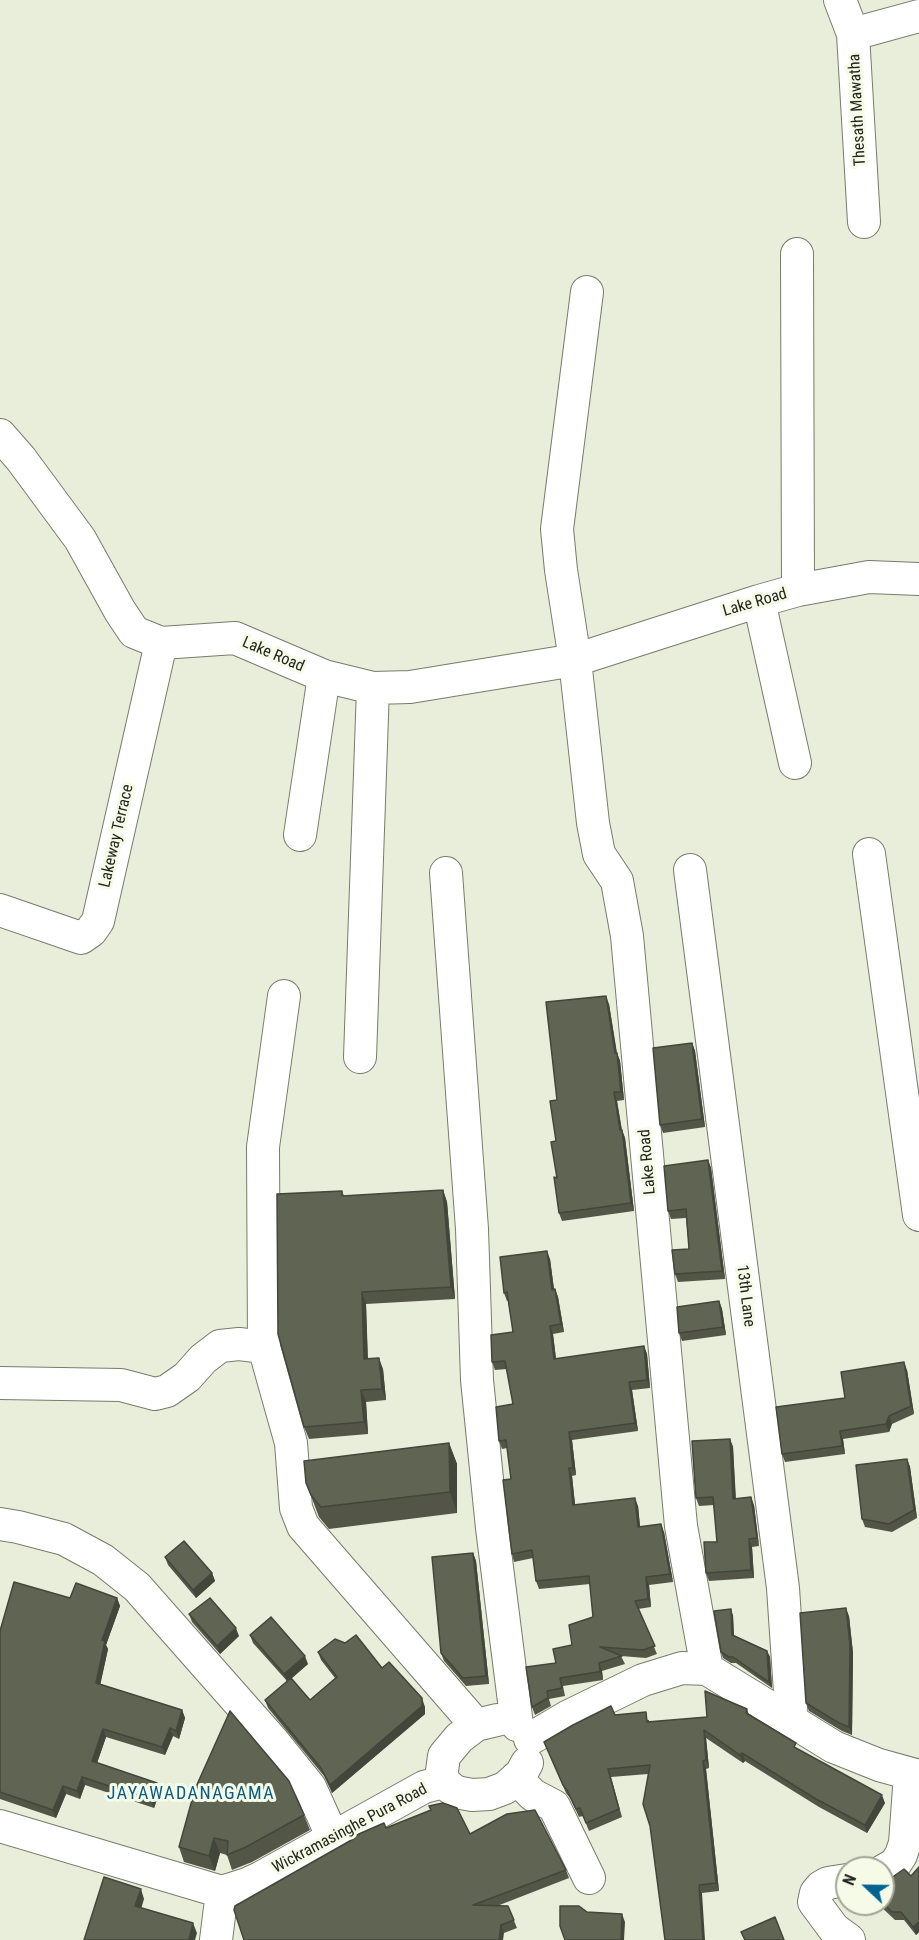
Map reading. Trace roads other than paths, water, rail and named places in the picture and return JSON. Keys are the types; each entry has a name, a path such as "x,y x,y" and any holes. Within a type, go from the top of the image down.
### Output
{"street":[{"name":"Thesath Mawatha","path":"840,0 853,34 864,222"},
{"path":"853,34 919,16"},
{"path":"797,254 798,591"},
{"path":"575,660 557,529 587,292"},
{"name":"Lake Road","path":"0,435 21,459 80,539 134,632 161,643 235,638 324,676 373,688 410,687 575,660 759,600 868,577 919,579"},
{"path":"759,600 795,763"},
{"name":"Lakeway Terrace","path":"0,910 81,938 91,932 98,921 161,643"},
{"name":"Lake Road","path":"575,660 593,824 599,854 617,880 627,936 681,1526 707,1669"},
{"path":"300,835 324,676"},
{"path":"360,1057 373,688"},
{"path":"869,854 919,1215"},
{"name":"13th Lane","path":"690,870 783,1588 792,1722"},
{"name":"Wickramasinghe Pura Road","path":"222,1892 260,1878 424,1787 443,1782 456,1792 480,1794 489,1794 505,1788 521,1774 530,1756 524,1732 492,1528 477,1380 472,1229 446,873"},
{"path":"284,996 263,1147 264,1347 291,1443 296,1508 303,1526 477,1725"},
{"path":"0,1383 121,1385 154,1394 167,1391 187,1377 203,1359 220,1346 239,1344 264,1347"},
{"path":"0,1524 64,1539 103,1560 137,1587 272,1740 310,1788 333,1838"},
{"path":"443,1782 444,1756 459,1738 477,1725 499,1719 524,1732 567,1717 663,1673 682,1668 707,1669 850,1755 915,1775 905,1843 895,1864"},
{"path":"516,1778 533,1795 554,1806 590,1878"},
{"path":"0,1826 222,1892 216,1940"},
{"path":"835,1882 821,1887 816,1893 814,1902 834,1929 849,1940"}],"district":[{"name":"JAYAWADANAGAMA","path":"191,1794"}]}
